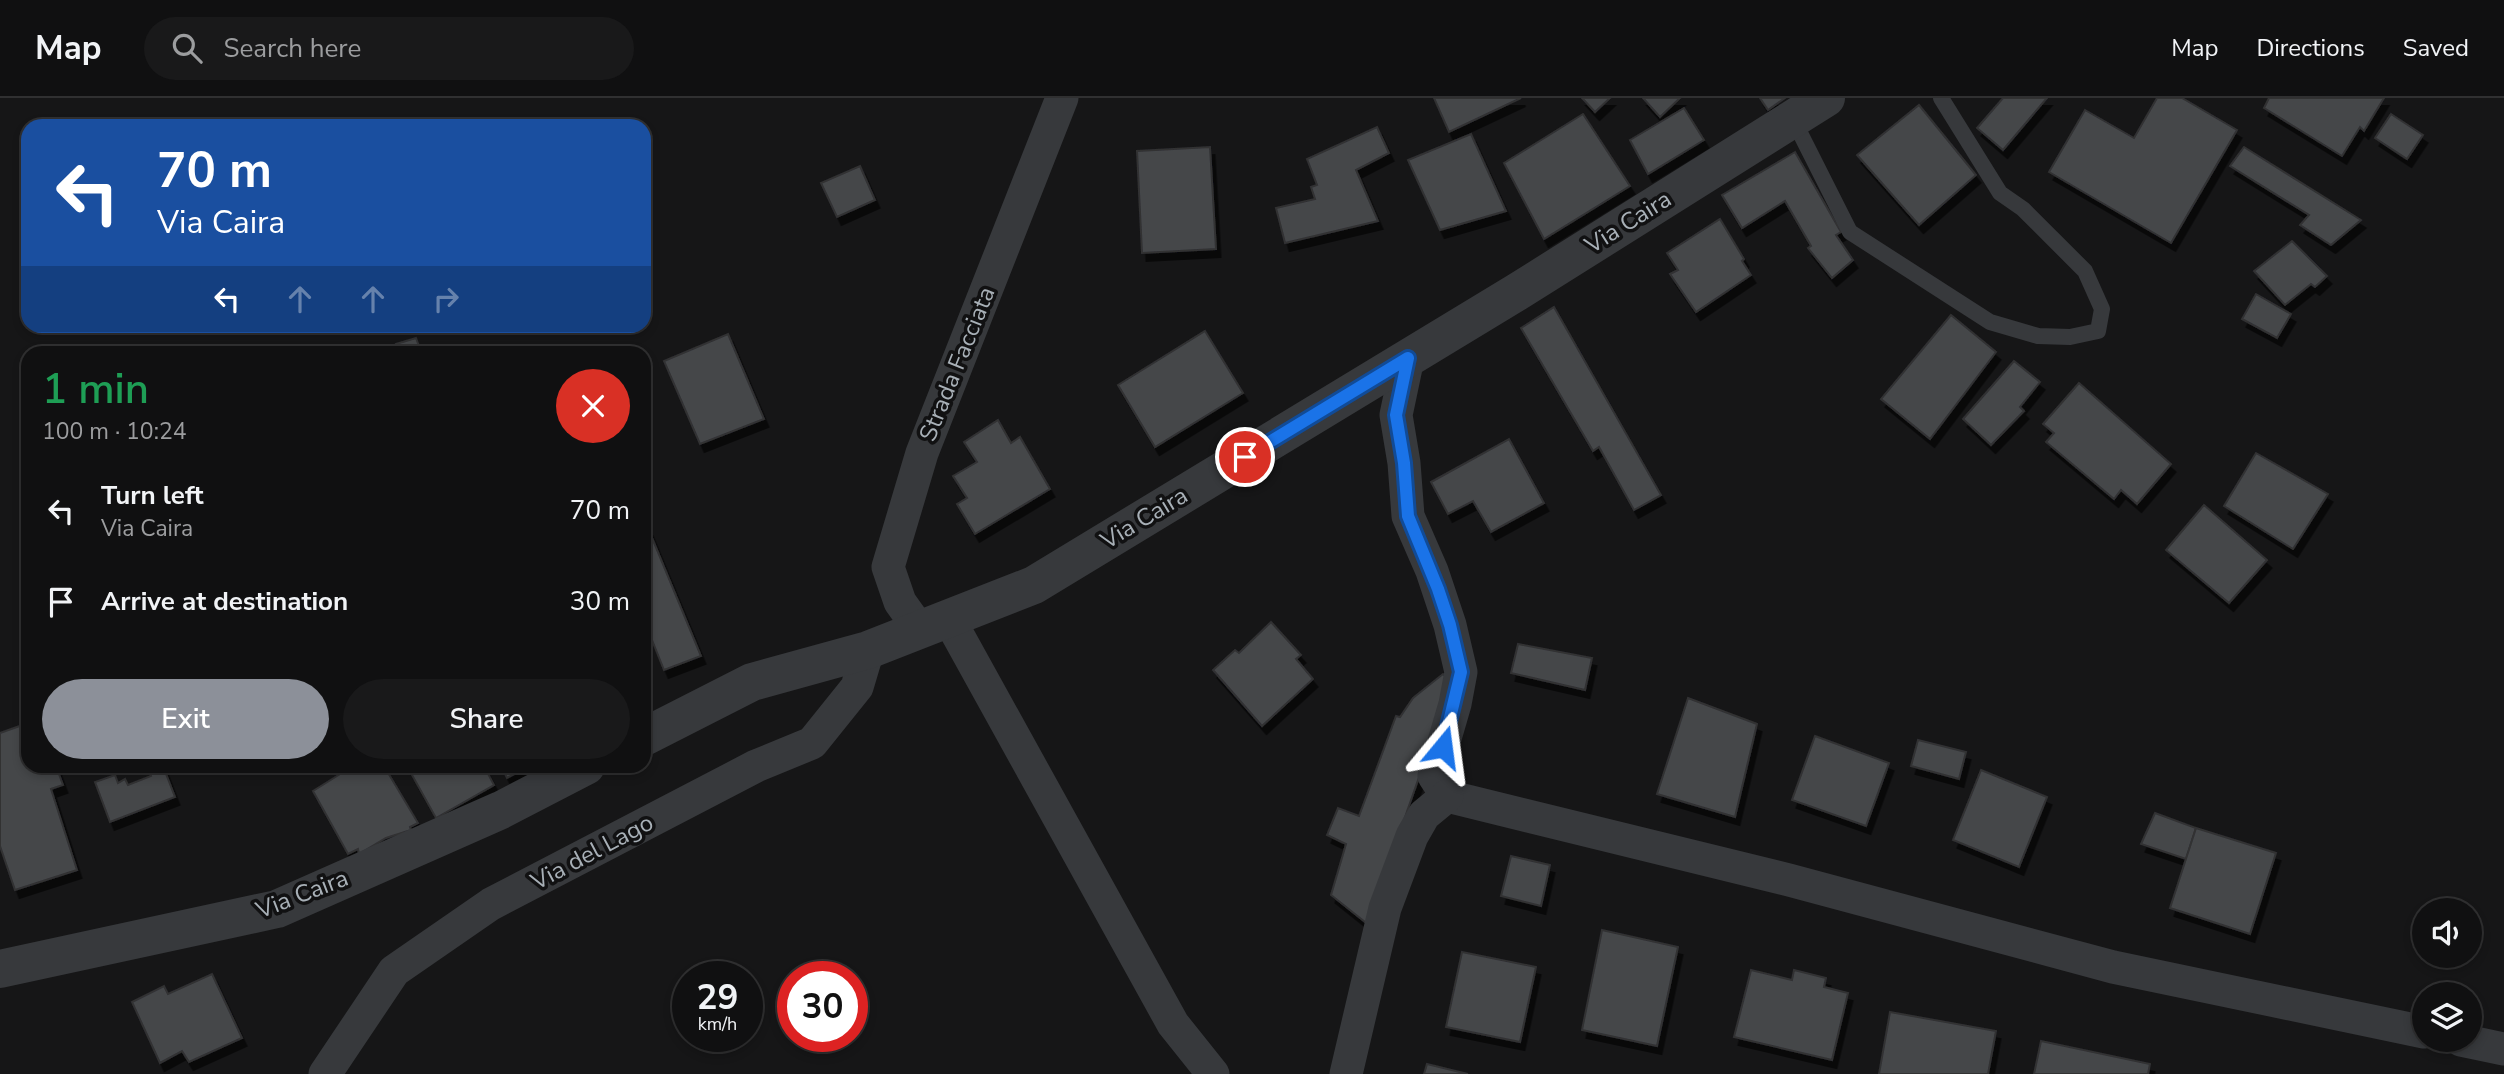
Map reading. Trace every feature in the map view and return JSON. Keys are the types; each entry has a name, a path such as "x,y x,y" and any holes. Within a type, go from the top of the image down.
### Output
{"street":[{"name":"Strada Facciata","path":"1062,98 922,453 888,566 900,602 935,624 1173,1024 1213,1074"},
{"name":"Via Caira","path":"651,733 752,682 868,650 1034,585 1408,358 1826,98"},
{"path":"1408,358 1396,415 1404,463 1408,516 1450,625 1461,672 1455,704 1434,776 1447,796 1789,880 2113,967 2412,1029"},
{"name":"Via del Lago","path":"325,1074 394,971 491,904 756,766 812,743 858,687 868,650"},
{"name":"Via Caira","path":"0,969 278,909 501,810 572,773"},
{"path":"1346,1074 1385,908 1412,836 1424,814 1447,796"},
{"path":"2482,1044 2504,1049"}],"lane":[{"path":"1793,119 1850,232 1990,322 2038,336 2070,337 2098,331 2102,309 2084,271 2023,209 2000,192 1941,98"}],"building":[{"path":"1434,98 1521,98 1449,132"},
{"path":"1582,98 1610,98 1595,112"},
{"path":"1643,98 1680,98 1660,117"},
{"path":"1760,98 1785,98 1768,110"},
{"path":"2003,98 2047,98 2003,150 1977,128"},
{"path":"2157,98 2182,98 2237,130 2171,243 2049,172 2085,110 2134,138"},
{"path":"2269,98 2384,98 2364,131 2360,127 2342,156 2264,108"},
{"path":"1919,105 1976,175 1919,225 1857,155"},
{"path":"1684,108 1704,140 1648,174 1630,140"},
{"path":"1583,114 1630,186 1544,239 1504,163"},
{"path":"2391,114 2423,135 2407,159 2375,138"},
{"path":"1377,127 1389,153 1356,170 1378,221 1285,243 1276,208 1315,199 1311,187 1317,185 1307,159"},
{"path":"1471,134 1506,211 1440,230 1408,160"},
{"path":"1210,147 1216,249 1142,253 1137,151"},
{"path":"2244,147 2361,220 2331,245 2300,225 2309,215 2230,166"},
{"path":"1795,152 1841,232 1836,235 1853,260 1832,278 1808,248 1811,246 1785,201 1742,228 1722,195"},
{"path":"860,166 875,200 837,217 821,183"},
{"path":"1720,219 1751,275 1696,312 1670,274 1678,270 1667,253"},
{"path":"2292,241 2327,276 2315,287 2311,284 2285,305 2254,271"},
{"path":"2256,294 2291,314 2277,338 2242,319"},
{"path":"1554,307 1661,495 1634,510 1599,447 1593,451 1521,328"},
{"path":"1951,315 1996,352 1930,439 1881,399"},
{"path":"1205,331 1243,393 1155,447 1118,385"},
{"path":"728,334 764,419 700,444 664,361"},
{"path":"416,338 419,346 396,346"},
{"path":"2014,361 2040,382 2020,407 2024,411 1991,445 1963,419"},
{"path":"2079,383 2171,464 2137,504 2121,490 2114,499 2046,442 2054,433 2043,424"},
{"path":"998,420 1011,443 1020,437 1050,489 975,534 957,504 967,498 953,476 977,462 964,442"},
{"path":"1509,439 1544,503 1491,532 1473,501 1448,514 1431,482"},
{"path":"2256,453 2328,494 2293,549 2224,506"},
{"path":"2204,505 2267,560 2229,603 2166,550"},
{"path":"651,535 701,656 664,670 651,638"},
{"path":"1271,622 1301,655 1296,659 1313,679 1262,726 1213,670 1235,650 1239,653"},
{"path":"1518,644 1592,658 1585,690 1511,673"},
{"path":"1443,674 1447,678 1436,729 1370,926 1331,895 1346,844 1327,835 1338,808 1359,816 1396,716 1400,717 1413,698"},
{"path":"1688,698 1757,724 1735,817 1657,794"},
{"path":"21,726 21,773 59,773 63,785 51,789 77,870 15,890 0,846 0,733"},
{"path":"1815,736 1889,763 1866,826 1792,800"},
{"path":"1918,740 1966,752 1959,779 1911,766"},
{"path":"1981,770 2047,797 2019,867 1953,840"},
{"path":"150,773 166,773 175,797 110,822 95,782 115,775 118,783 125,779 128,785 151,776"},
{"path":"342,773 388,773 418,823 410,827 411,830 386,838 359,854 358,849 348,854 313,791"},
{"path":"411,773 488,773 494,785 436,818"},
{"path":"2155,813 2196,828 2186,859 2141,844"},
{"path":"2196,828 2276,853 2250,934 2170,908"},
{"path":"1511,856 1550,865 1541,906 1501,896"},
{"path":"1602,930 1678,947 1657,1046 1582,1030"},
{"path":"1462,952 1536,967 1520,1042 1446,1027"},
{"path":"1751,970 1792,980 1794,970 1826,978 1824,987 1848,993 1832,1060 1734,1037"},
{"path":"212,974 242,1038 189,1062 182,1051 160,1063 132,1002 164,986 168,994"},
{"path":"1890,1012 1996,1031 1988,1074 1879,1074"},
{"path":"2041,1041 2150,1064 2148,1074 2034,1074"},
{"path":"1427,1064 1468,1074 1424,1074"}],"route":[{"path":"1245,457 1408,358 1396,415 1404,463 1408,516 1432,571 1450,625 1461,672 1443,747"}]}
